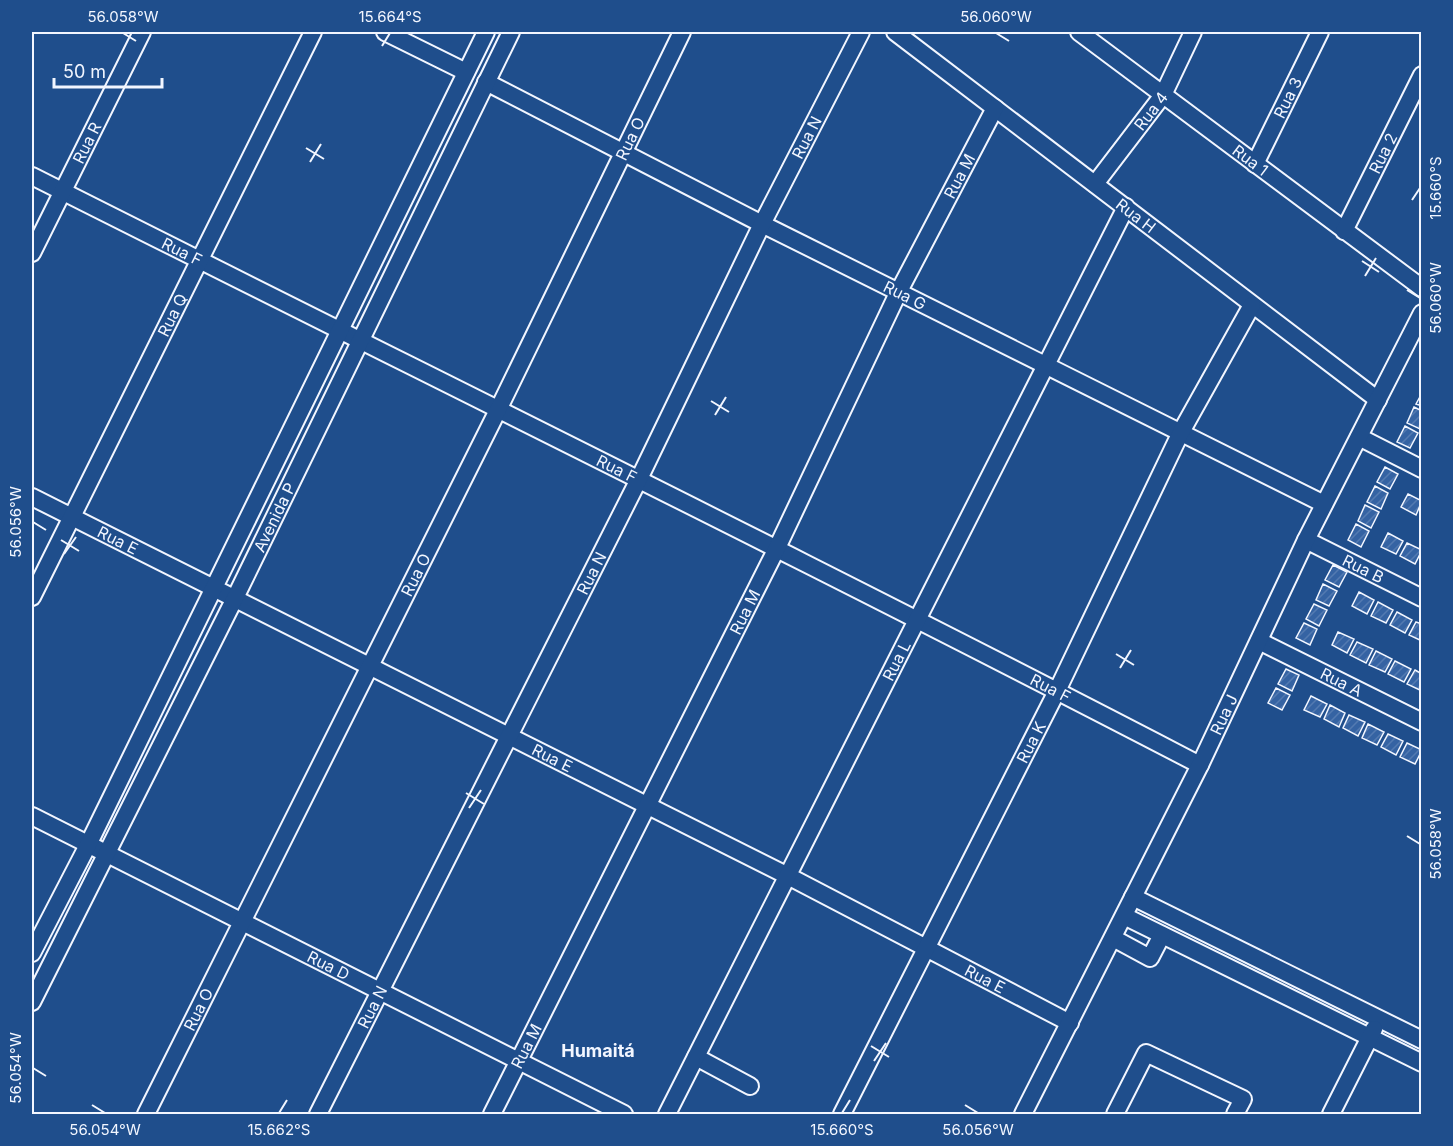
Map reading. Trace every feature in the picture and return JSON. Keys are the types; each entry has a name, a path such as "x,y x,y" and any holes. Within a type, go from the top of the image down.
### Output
{"street":[{"name":"Rua R","path":"32,254 142,32"},
{"name":"Rua Q","path":"32,597 313,32"},
{"path":"385,32 466,72"},
{"name":"Avenida P","path":"32,953 88,845 486,32"},
{"name":"Avenida P","path":"32,1002 235,598 511,32"},
{"name":"Rua O","path":"146,1114 498,410 621,153 682,32"},
{"name":"Rua N","path":"318,1114 639,481 762,224 861,32"},
{"name":"Rua H","path":"895,32 1378,400"},
{"name":"Rua 1","path":"1080,32 1422,288"},
{"name":"Rua 4","path":"1095,184 1163,95 1193,32"},
{"name":"Rua 3","path":"1255,164 1320,32"},
{"name":"Rua 2","path":"1344,231 1422,75"},
{"name":"Rua G","path":"486,82 621,153 1324,504"},
{"name":"Rua M","path":"492,1114 776,550 899,291 995,108"},
{"name":"Rua F","path":"32,176 360,339 1200,765"},
{"name":"Rua L","path":"667,1114 1126,207"},
{"name":"Rua K","path":"842,1114 1057,691 1181,432 1252,305"},
{"name":"Rua J","path":"1023,1114 1200,765 1324,504 1378,400 1414,345 1422,313"},
{"path":"1359,437 1422,469"},
{"name":"Rua E","path":"32,497 648,805 1070,1023"},
{"name":"Rua B","path":"1306,540 1422,598"},
{"name":"Rua A","path":"1259,641 1422,722"},
{"name":"Rua D","path":"32,816 624,1114"},
{"path":"1133,897 1422,1040"},
{"path":"1124,916 1422,1063"},
{"path":"1113,938 1150,958 1162,935"},
{"path":"1331,1114 1379,1018"},
{"path":"1115,1114 1146,1053 1243,1099 1235,1114"},
{"path":"696,1057 750,1086"}],"building":[{"path":"1422,393 1422,406 1416,404"},
{"path":"1414,407 1422,411 1420,429 1407,423"},
{"path":"1405,426 1418,433 1410,448 1397,442"},
{"path":"1385,467 1398,474 1390,489 1377,482"},
{"path":"1375,486 1388,493 1381,509 1367,502"},
{"path":"1408,494 1422,501 1416,515 1401,507"},
{"path":"1365,505 1379,512 1371,528 1358,521"},
{"path":"1356,524 1369,531 1361,547 1348,540"},
{"path":"1388,533 1403,541 1396,554 1381,547"},
{"path":"1407,543 1422,550 1415,564 1400,556"},
{"path":"1333,565 1347,572 1339,587 1325,580"},
{"path":"1323,584 1337,591 1329,606 1316,600"},
{"path":"1359,592 1374,600 1367,614 1352,606"},
{"path":"1378,602 1393,610 1386,623 1371,616"},
{"path":"1314,604 1327,610 1319,626 1306,619"},
{"path":"1397,612 1412,620 1405,633 1390,625"},
{"path":"1416,622 1422,624 1422,641 1409,635"},
{"path":"1304,623 1317,629 1310,645 1296,638"},
{"path":"1338,632 1354,639 1347,653 1332,645"},
{"path":"1357,642 1373,649 1366,663 1350,655"},
{"path":"1376,651 1392,659 1385,672 1369,665"},
{"path":"1395,661 1411,669 1404,682 1388,674"},
{"path":"1286,669 1299,675 1292,691 1278,684"},
{"path":"1415,670 1422,674 1422,691 1407,684"},
{"path":"1276,688 1290,695 1282,710 1268,703"},
{"path":"1311,696 1327,704 1320,717 1304,710"},
{"path":"1330,705 1345,713 1339,727 1324,719"},
{"path":"1349,715 1365,722 1358,736 1343,728"},
{"path":"1368,724 1384,732 1377,745 1362,738"},
{"path":"1388,734 1403,741 1396,755 1381,747"},
{"path":"1407,743 1422,750 1415,764 1400,757"}],"district":[{"name":"Humaitá","path":"598,1051"}]}
